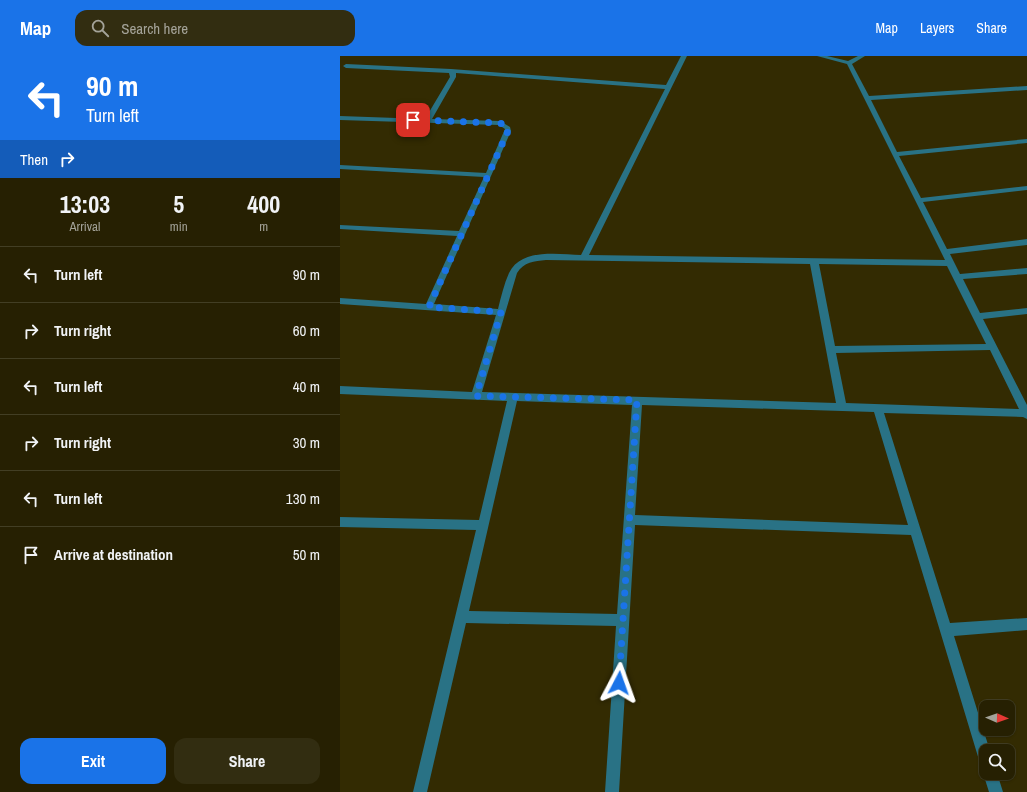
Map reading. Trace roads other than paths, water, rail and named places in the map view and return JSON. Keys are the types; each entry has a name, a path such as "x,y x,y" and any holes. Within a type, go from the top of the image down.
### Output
{"street":[{"path":"583,258 684,56"},
{"path":"820,56 849,63 862,56"},
{"path":"340,390 476,396 637,400 1027,414 950,263 920,200 849,63"},
{"path":"340,70 343,65 451,71 669,87"},
{"path":"427,121 453,77 453,73 451,71"},
{"path":"867,98 1027,88"},
{"path":"340,118 500,123 505,125 508,131 429,307"},
{"path":"896,154 1027,141"},
{"path":"340,166 488,175"},
{"path":"920,200 1027,188"},
{"path":"340,227 462,234"},
{"path":"945,252 1027,242"},
{"path":"476,396 512,273 518,265 530,259 546,257 950,263"},
{"path":"814,261 842,407"},
{"path":"958,277 1027,271"},
{"path":"340,301 501,312"},
{"path":"977,316 1027,311"},
{"path":"831,350 993,347"},
{"path":"420,792 513,397"},
{"path":"612,792 637,400"},
{"path":"878,408 981,744"},
{"path":"629,520 915,530"},
{"path":"340,522 482,525"},
{"path":"460,617 623,620"},
{"path":"945,630 1027,624"},
{"path":"992,780 996,792"}]}
